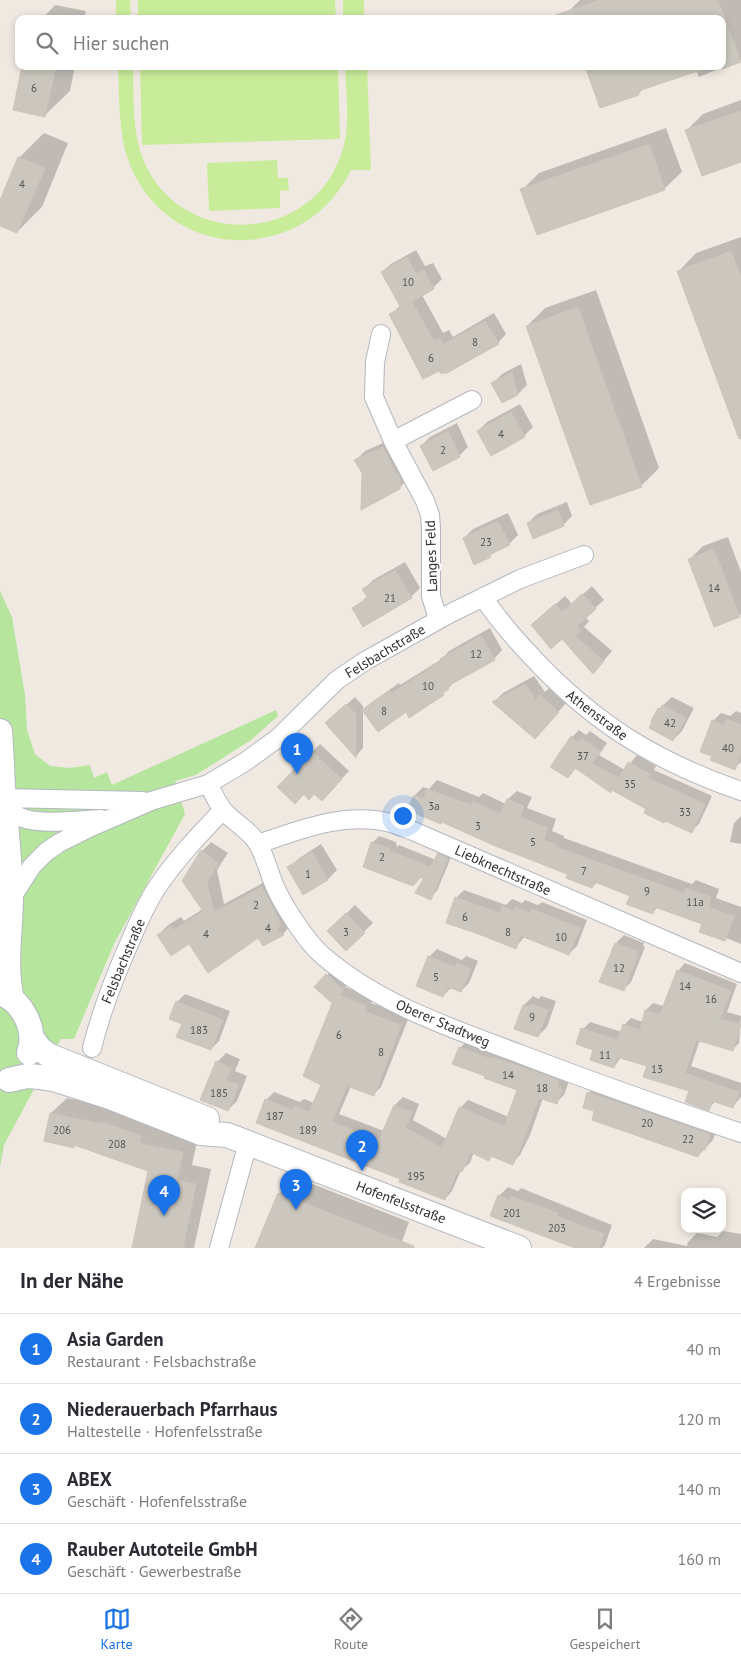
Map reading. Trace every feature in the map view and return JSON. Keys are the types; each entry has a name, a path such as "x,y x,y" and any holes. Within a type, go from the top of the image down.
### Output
{"main road":[{"path":"0,731 3,759 2,808 10,850 9,988 6,996 20,1007 26,1017 32,1038 31,1049 22,1067 3,1083"},
{"name":"Hofenfelsstraße","path":"32,1038 40,1049 50,1056 207,1118 237,1139"},
{"name":"Hofenfelsstraße","path":"3,1083 27,1076 40,1076 57,1080 110,1097 201,1133 237,1139 519,1248"}],"street":[{"name":"Langes Feld","path":"381,334 375,362 374,397 393,441 425,500 430,515 431,596 438,620"},
{"path":"393,441 472,400"},
{"name":"Felsbachstraße","path":"11,899 32,866 46,852 59,843 151,801 208,784 245,762 278,738 337,680 366,662 438,620 483,597 520,579 584,555"},
{"name":"Athenstraße","path":"483,597 494,615 516,640 569,694 592,714 645,749 680,768 741,791"},
{"path":"208,784 223,810"},
{"name":"Felsbachstraße","path":"2,808 151,801"},
{"name":"Felsbachstraße","path":"2,808 11,810 26,819 41,821 110,819"},
{"name":"Felsbachstraße","path":"92,1048 100,1014 139,922 155,890 172,866 223,810"},
{"name":"Oberer Stadtweg","path":"223,810 249,832 258,844 277,892 296,923 320,953 345,974 376,994 425,1017 591,1081 741,1133"},
{"name":"Liebknechtstraße","path":"258,844 310,826 366,819 390,822 413,830 741,973"},
{"path":"219,1248 237,1139"}],"green space":[{"path":"116,0 130,0 131,15 116,15"},
{"path":"138,0 335,0 336,15 138,15"},
{"path":"343,0 364,0 364,15 343,15"},
{"path":"118,70 133,70 134,112 139,145 142,156 158,186 181,207 209,220 239,225 270,221 298,209 322,189 339,160 346,137 345,70 367,70 371,170 351,170 332,199 307,220 279,234 248,240 216,238 186,227 160,208 138,181 126,154 120,111"},
{"path":"140,70 338,70 340,139 142,145"},
{"path":"277,160 278,178 288,178 289,190 280,191 280,208 209,211 207,163"},
{"path":"0,591 12,617 25,695 27,730 35,754 50,766 70,768 90,765 94,778 107,772 112,785 276,710 278,716 251,740 196,775 175,781 185,814 114,944 74,1039 61,1039 4,1145 0,1168"}],"building":[{"path":"600,0 718,0 724,15 556,15"},
{"path":"726,22 741,62 726,68"},
{"path":"21,70 55,70 45,117 13,110"},
{"path":"586,70 701,70 638,91 639,95 600,108"},
{"path":"741,111 741,162 702,176 685,130"},
{"path":"649,144 665,190 537,235 520,189"},
{"path":"18,157 45,168 17,233 0,226 0,200"},
{"path":"731,251 741,277 741,438 739,439 677,271"},
{"path":"407,257 416,274 424,270 434,289 406,305 412,302 434,341 440,338 444,344 485,321 499,344 445,374 445,372 441,374 439,371 423,379 389,314 401,308 381,272"},
{"path":"578,307 642,487 590,505 526,326"},
{"path":"512,372 518,395 502,403 491,383"},
{"path":"511,412 525,437 491,456 477,431"},
{"path":"448,431 460,457 433,471 420,446"},
{"path":"383,447 396,474 401,478 400,489 361,510 362,473 354,460"},
{"path":"558,510 564,526 533,539 527,523"},
{"path":"498,521 510,545 474,565 463,538"},
{"path":"714,549 740,617 714,627 688,559"},
{"path":"395,570 412,598 363,627 352,608 368,598 362,589"},
{"path":"582,594 596,609 577,626 581,631 575,636 604,661 593,674 562,639 551,649 531,625 555,604 562,612"},
{"path":"481,636 495,660 448,686 449,689 442,693 444,695 409,718 406,712 378,732 362,710 390,690 392,693 441,661 440,659"},
{"path":"525,684 536,700 540,695 559,712 535,739 492,702"},
{"path":"346,704 356,714 356,758 325,723"},
{"path":"662,705 686,718 673,741 649,728 658,708 660,709"},
{"path":"726,719 741,725 741,753 735,770 710,760 712,756 700,752 712,720 724,725"},
{"path":"571,736 578,743 581,738 601,751 592,763 619,778 618,780 628,762 650,774 648,778 705,804 692,833 665,821 664,823 644,813 646,809 612,790 611,793 575,768 568,778 550,767"},
{"path":"312,751 342,779 322,801 314,794 309,800 304,794 295,804 277,787"},
{"path":"427,789 471,805 473,801 500,814 507,799 524,806 520,817 548,828 544,840 557,845 556,847 684,893 686,888 711,897 708,907 734,916 725,941 699,932 702,924 655,907 653,914 626,904 630,896 595,882 592,888 566,878 567,874 493,845 442,822 441,824 407,810 414,795 423,799"},
{"path":"371,842 390,848 390,854 391,851 430,867 438,853 448,858 431,900 415,893 423,879 421,877 413,886 363,867"},
{"path":"201,850 219,864 207,881 214,912 262,887 281,924 277,929 284,935 263,946 258,938 208,973 189,944 171,956 157,935 171,926 174,930 203,911 182,881"},
{"path":"312,852 328,880 303,895 287,867"},
{"path":"455,897 500,913 502,906 514,911 515,907 531,913 532,909 580,928 569,955 521,936 516,949 446,923"},
{"path":"346,913 365,933 346,951 327,931"},
{"path":"615,943 637,951 636,954 638,955 624,991 599,982"},
{"path":"428,956 455,967 457,963 471,969 461,992 448,987 443,997 416,986"},
{"path":"677,970 731,991 720,1019 741,1024 733,1051 696,1040 685,1073 739,1092 733,1108 712,1101 709,1111 685,1102 689,1091 643,1077 647,1066 617,1057 614,1068 590,1060 593,1050 576,1044 581,1028 618,1040 623,1024 640,1030 645,1010 660,1014"},
{"path":"326,974 344,990 339,995 366,1006 364,1011 401,1025 374,1096 347,1086 332,1122 379,1140 394,1105 412,1112 406,1128 442,1148 459,1107 504,1126 517,1090 452,1064 459,1047 559,1080 557,1087 562,1089 557,1104 539,1098 513,1165 491,1156 489,1161 470,1152 462,1172 458,1170 445,1200 399,1182 400,1179 256,1123 265,1099 293,1110 295,1106 309,1112 321,1085 303,1076 333,1001 332,1003 314,987"},
{"path":"176,1001 223,1020 211,1050 176,1037 182,1024 169,1019"},
{"path":"531,1004 548,1010 538,1037 514,1029 523,1005 530,1007"},
{"path":"216,1061 232,1068 226,1080 239,1085 228,1111 200,1100"},
{"path":"587,1092 707,1133 710,1135 705,1150 701,1149 698,1157 592,1120 594,1111 583,1108"},
{"path":"50,1113 103,1124 103,1122 141,1136 139,1143 183,1152 177,1180 196,1184 183,1248 132,1248 148,1171 74,1145 74,1148 44,1141"},
{"path":"278,1193 414,1246 414,1248 255,1248"},
{"path":"498,1195 510,1200 511,1196 558,1213 557,1216 604,1234 599,1248 575,1248 490,1216"}],"place":[{"name":"Asia Garden","path":"297,774"},
{"name":"Niederauerbach Pfarrhaus","path":"362,1171"},
{"name":"ABEX","path":"296,1210"},
{"name":"Rauber Autoteile GmbH","path":"164,1216"}]}
